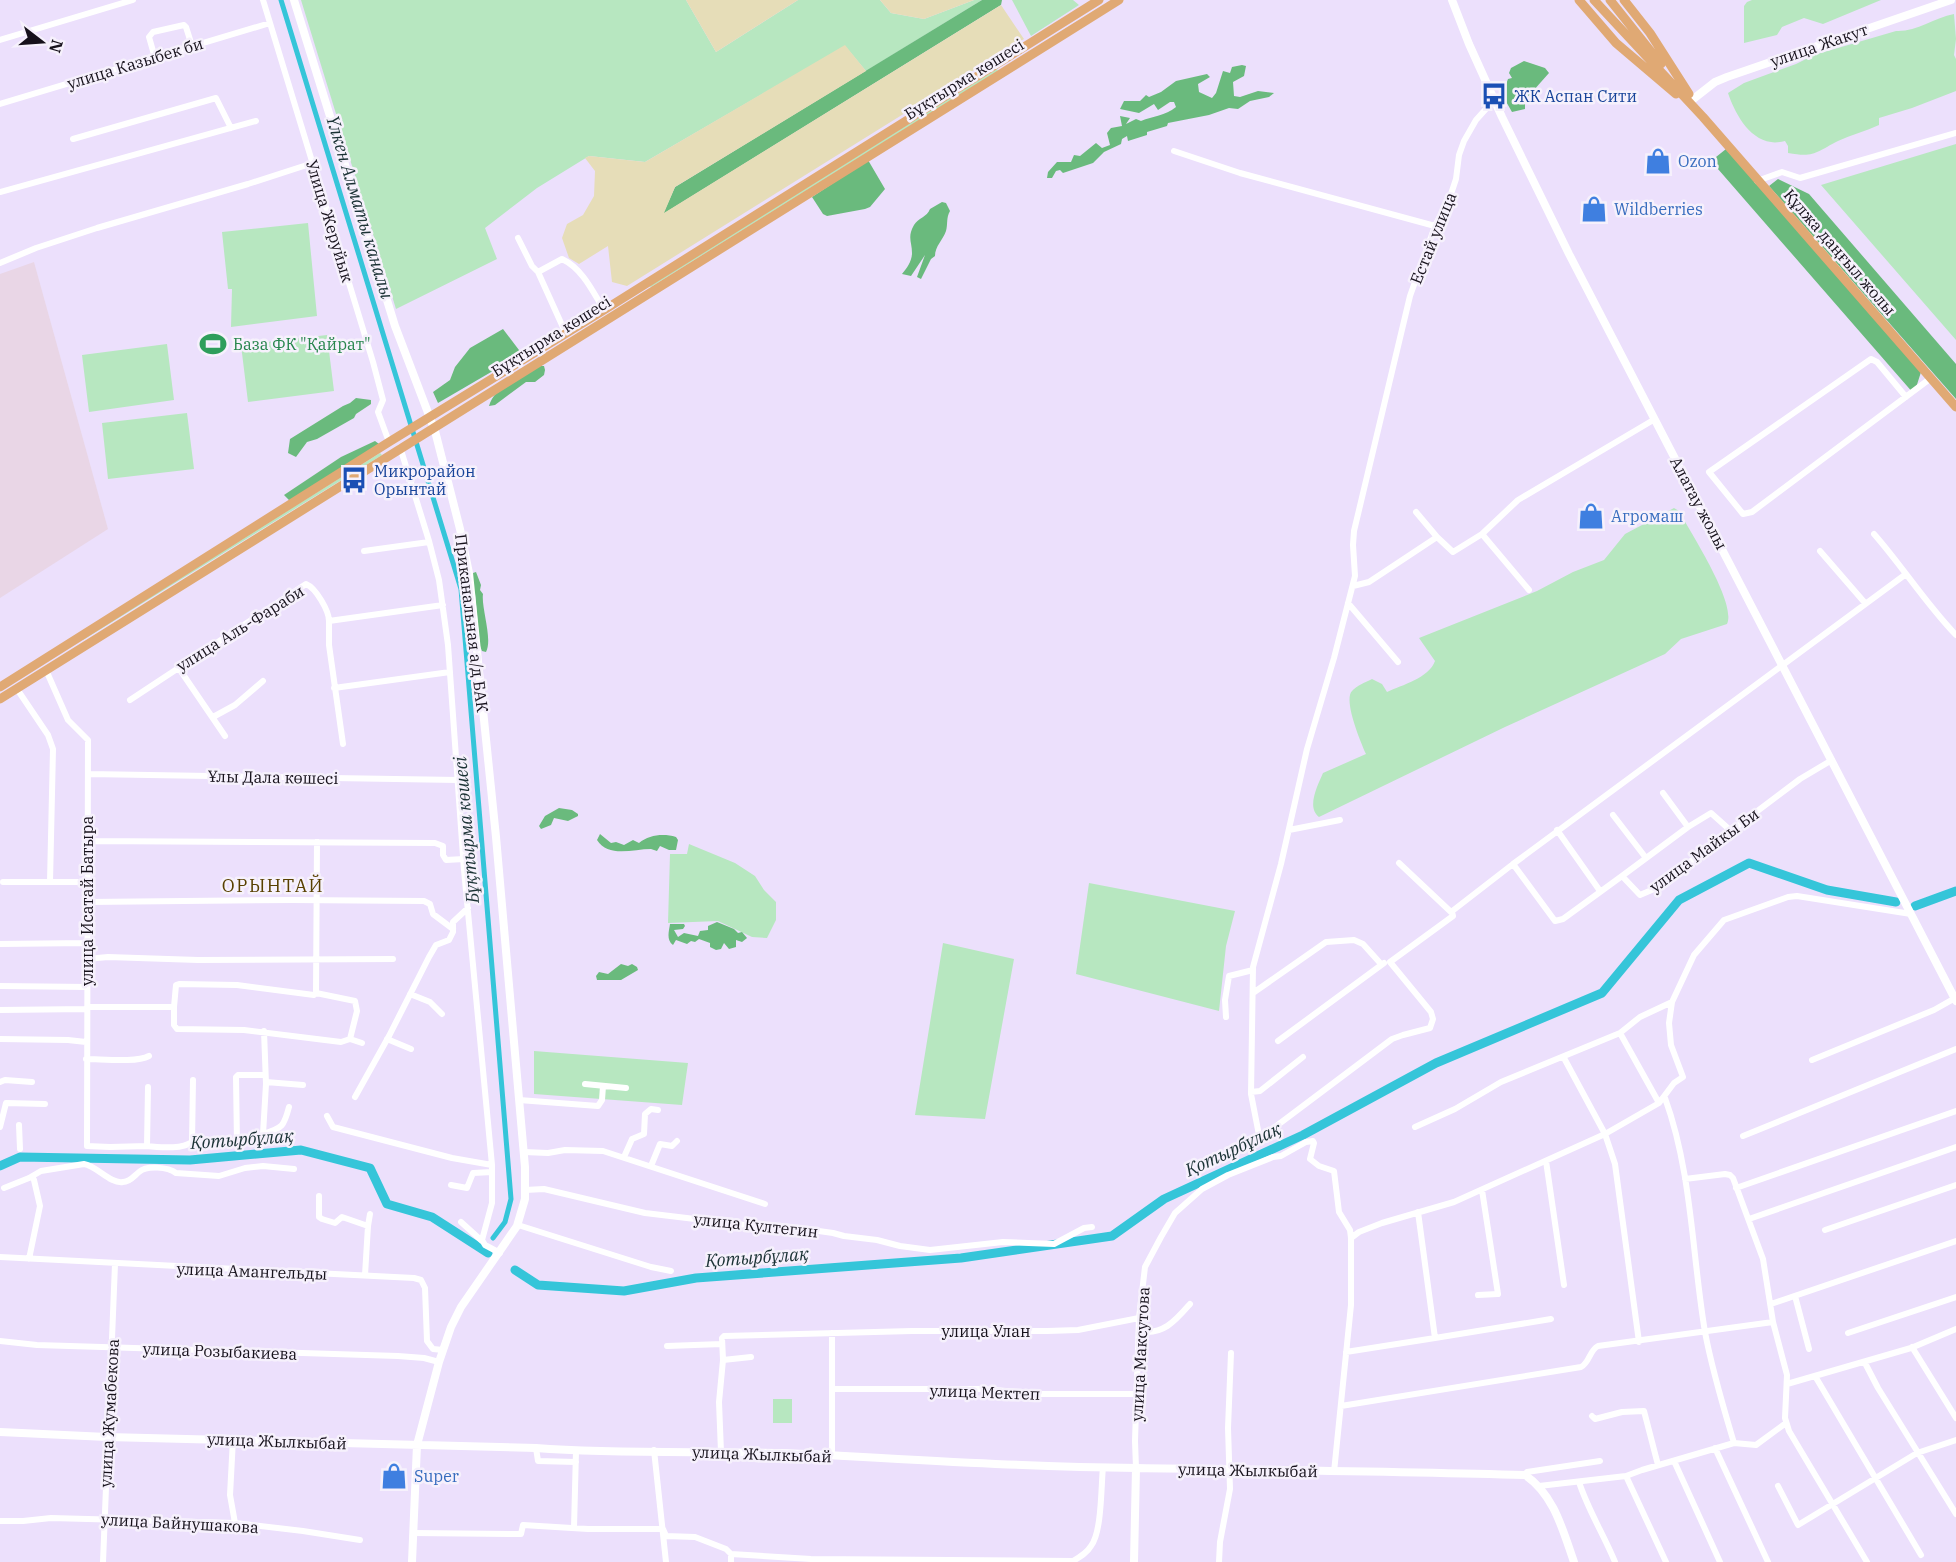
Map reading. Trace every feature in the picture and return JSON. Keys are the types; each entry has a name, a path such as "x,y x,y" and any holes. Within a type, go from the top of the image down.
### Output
{"main road":[{"name":"Бұқтырма көшесі","path":"1001,68 1099,0"},
{"name":"Бұқтырма көшесі","path":"0,687 14,684 46,670 80,642 433,428 533,360 1001,68 1119,0"},
{"path":"1579,0 1624,50 1703,117"},
{"path":"1594,0 1703,117"},
{"path":"1610,0 1683,94"},
{"path":"1628,2 1703,117"},
{"name":"Құлжа даңғыл жолы","path":"1703,117 1956,407"},
{"name":"Бұқтырма көшесі","path":"0,699 14,684 388,442 533,360 566,334 604,310 646,290"}],"street":[{"path":"0,40 133,0"},
{"name":"Улица Жеруйык","path":"263,0 373,362 383,400 378,412 388,442"},
{"name":"Приканальная а/д БАК","path":"294,0 392,316 426,420 433,428 444,463 469,573 496,837 524,1152 525,1194 518,1225 461,1307 451,1327 439,1362 417,1445 412,1562"},
{"name":"Алатау жолы","path":"1452,0 1494,100 1569,254 1955,999"},
{"name":"улица Жакут","path":"1692,100 1715,82 1727,76 1952,0"},
{"name":"улица Казыбек би","path":"0,104 270,23"},
{"path":"155,58 149,38 153,32 184,25 192,46"},
{"path":"73,139 216,98 231,128"},
{"name":"Естай улица","path":"1390,962 1431,1012 1433,1019 1430,1028 1392,1040 1263,1136 1258,1135 1251,1092 1253,970 1307,749 1353,586 1355,576 1354,531 1410,296 1435,226 1450,197 1464,141 1476,120 1494,100"},
{"path":"0,192 256,121"},
{"path":"1757,181 1782,172 1800,178 1956,133"},
{"path":"1174,151 1240,173 1435,226"},
{"path":"0,263 36,248 97,228 313,163"},
{"path":"518,238 532,266 538,272 566,334"},
{"path":"538,272 560,259 567,261 587,281 604,310"},
{"path":"1906,397 1877,362 1871,359 1709,472 1743,514 1752,512 1906,397 1931,378"},
{"path":"1416,512 1453,552 1482,534 1518,500 1655,419"},
{"path":"402,446 429,542 443,605 450,672 468,908 492,1169 492,1203 482,1241"},
{"path":"1482,534 1529,590"},
{"path":"1874,534 1898,561 1927,604 1956,635"},
{"path":"1353,586 1369,582 1437,537"},
{"path":"364,551 429,542"},
{"path":"1821,551 1865,603"},
{"path":"1278,1041 1381,964 1390,962 1453,916 1452,912 1557,830 1906,574"},
{"name":"улица Аль-Фараби","path":"129,700 306,584 311,586 325,607 329,621"},
{"path":"1348,603 1398,662"},
{"path":"343,744 329,645 329,621 443,605"},
{"path":"178,667 225,735"},
{"name":"улица Исатай Батыра","path":"46,670 68,720 88,740 87,1146 147,1146"},
{"path":"334,688 450,672"},
{"path":"213,717 235,705 263,681"},
{"path":"14,684 48,735 53,749 50,882"},
{"name":"улица Майкы Би","path":"1513,864 1555,921 1563,919 1622,876 1641,895 1654,888 1800,779 1832,760"},
{"name":"Ұлы Дала көшесі","path":"87,774 458,780"},
{"path":"1663,793 1688,827"},
{"path":"1622,876 1688,827 1712,813 1730,830"},
{"path":"1613,815 1646,858"},
{"path":"1289,830 1340,820"},
{"path":"1557,830 1600,891"},
{"path":"87,841 435,843 442,846 446,860 464,859"},
{"path":"316,842 316,993"},
{"path":"1399,863 1452,912"},
{"path":"3,882 88,882"},
{"path":"1334,1472 1352,1298 1351,1238 1359,1232 1454,1202 1482,1190 1605,1134 1665,1098 1674,1083 1683,1077 1669,1037 1672,1002 1694,955 1724,920 1777,900 1797,896 1911,915"},
{"path":"88,902 424,901 430,904 433,914 453,929"},
{"path":"355,1097 436,945 449,940 453,922 468,908"},
{"path":"1253,993 1326,942 1354,940 1363,944 1381,964"},
{"path":"0,944 87,944"},
{"path":"87,959 108,957 198,960 393,959"},
{"path":"1226,1017 1225,1000 1228,976 1253,970"},
{"path":"350,1039 357,1011 355,1001 316,993 314,995 237,985 179,984 176,985 174,991 174,1025 177,1029 264,1031 341,1042 350,1039 362,1043"},
{"path":"0,986 87,987"},
{"path":"410,994 430,1002 442,1014"},
{"path":"1812,1060 1934,1010 1955,999"},
{"path":"1415,1127 1455,1109 1502,1082 1620,1033 1640,1017 1672,1002"},
{"path":"0,1010 174,1006"},
{"path":"264,1031 266,1078 263,1134 277,1130 284,1125 289,1107"},
{"path":"1620,1033 1659,1103"},
{"path":"0,1039 86,1042"},
{"path":"387,1039 411,1049"},
{"path":"1743,1136 1956,1049"},
{"path":"86,1059 128,1059 149,1056"},
{"path":"1251,1092 1260,1091 1303,1057"},
{"path":"1564,1058 1605,1134 1615,1164 1639,1342"},
{"path":"148,1087 147,1146 176,1146 189,1145 192,1142 237,1144 238,1075 303,1084"},
{"path":"0,1082 5,1080 32,1082"},
{"path":"192,1142 193,1080"},
{"path":"585,1084 626,1088"},
{"path":"519,1100 598,1106 603,1100 603,1086"},
{"path":"1665,1098 1674,1121 1685,1179 1705,1332 1734,1443"},
{"path":"0,1127 3,1102 45,1104"},
{"path":"624,1157 632,1139 644,1134 645,1114 651,1108 658,1110"},
{"path":"1736,1188 1956,1111"},
{"path":"327,1116 333,1127 492,1169"},
{"path":"19,1125 20,1149"},
{"path":"651,1166 660,1144 672,1146 677,1141"},
{"name":"улица Максутова","path":"1134,1562 1136,1468 1134,1441 1138,1394 1139,1318 1145,1267 1175,1213 1202,1189 1228,1175 1281,1156 1306,1142 1313,1141 1311,1161 1334,1171 1339,1212 1350,1230 1351,1238"},
{"path":"1749,1219 1956,1147"},
{"path":"524,1152 603,1151 765,1204"},
{"path":"1546,1161 1564,1285"},
{"path":"4,1188 41,1171 84,1164 122,1183 133,1178 141,1170 156,1168 171,1169 176,1173 219,1176 245,1168 263,1166 294,1169"},
{"path":"451,1185 467,1188 473,1173 492,1169"},
{"path":"1685,1179 1730,1175 1763,1259 1773,1322 1787,1375 1786,1423 1867,1562"},
{"path":"29,1259 40,1206 32,1177"},
{"path":"1825,1230 1956,1185"},
{"name":"улица Култегин","path":"525,1194 544,1189 645,1213 746,1225 783,1226 930,1250 1003,1242 1054,1244 1084,1228 1092,1227"},
{"path":"1478,1295 1498,1294 1482,1190"},
{"path":"320,1196 322,1220 335,1223 342,1217 368,1226"},
{"path":"1418,1212 1435,1338"},
{"path":"365,1275 370,1214"},
{"path":"461,1222 485,1245 500,1253"},
{"path":"518,1225 670,1271"},
{"path":"1771,1304 1956,1241"},
{"name":"улица Амангельды","path":"0,1257 414,1278 421,1280 424,1288 427,1341 433,1349 443,1350"},
{"name":"улица Жумабекова","path":"103,1562 116,1263"},
{"path":"1794,1296 1809,1349"},
{"path":"1848,1333 1956,1297"},
{"path":"1139,1331 1160,1330 1172,1325 1190,1304"},
{"name":"улица Улан","path":"722,1344 724,1336 749,1334 1078,1330 1139,1318"},
{"path":"1346,1352 1551,1319"},
{"path":"1341,1406 1581,1367 1586,1363 1591,1351 1598,1346 1773,1322"},
{"path":"1787,1384 1865,1363 1956,1329"},
{"path":"832,1333 832,1456"},
{"name":"улица Розыбакиева","path":"0,1341 37,1345 398,1356 439,1362"},
{"path":"667,1346 722,1344 723,1360 719,1402 721,1452"},
{"path":"1912,1347 1956,1418"},
{"path":"1219,1562 1220,1542 1230,1489 1231,1353"},
{"path":"723,1360 751,1357"},
{"path":"1865,1363 1917,1453 1956,1514"},
{"path":"1815,1376 1921,1555"},
{"name":"улица Мектеп","path":"833,1389 982,1389 1040,1394 1138,1394"},
{"path":"1592,1416 1595,1419 1622,1412 1644,1411 1658,1465"},
{"path":"1539,1486 1626,1476 1734,1443 1756,1445 1786,1423"},
{"name":"улица Жылкыбай","path":"0,1432 576,1451 721,1452 1136,1468 1525,1475"},
{"path":"233,1439 230,1496 235,1523"},
{"path":"1778,1486 1798,1525 1917,1453 1956,1440"},
{"path":"536,1448 538,1461 576,1462"},
{"path":"1715,1448 1768,1562"},
{"path":"654,1450 666,1562"},
{"path":"574,1528 576,1451"},
{"path":"1574,1562 1559,1521 1539,1486 1525,1475 1527,1472 1600,1461"},
{"path":"1674,1461 1720,1562"},
{"path":"663,1529 666,1536 695,1537 726,1549 731,1554 811,1559 1073,1561 1093,1545 1098,1531 1103,1467"},
{"path":"1626,1476 1666,1562"},
{"path":"1579,1482 1615,1562"},
{"name":"улица Байнушакова","path":"0,1521 104,1518 235,1523 360,1540"},
{"path":"413,1533 521,1534 523,1525 663,1529"},
{"path":"731,1554 731,1562"}],"shaded area":[{"path":"34,262 108,529 0,598 0,274"}],"green space":[{"path":"301,0 686,0 716,52 798,0 880,0 891,13 924,19 974,0 982,0 866,71 845,46 645,162 589,156 537,188 485,228 497,259 396,309"},
{"path":"982,0 1002,0 1001,5 663,214 675,187"},
{"path":"1012,0 1073,0 1079,5 1031,36"},
{"path":"1752,0 1881,0 1823,24 1804,18 1782,27 1777,35 1744,43 1744,6"},
{"path":"1954,14 1956,91 1879,118 1879,125 1815,153 1804,155 1788,153 1785,141 1771,142 1755,136 1738,116 1728,93 1744,83 1814,55 1896,31 1918,27"},
{"path":"1524,61 1545,68 1549,73 1525,100 1525,109 1512,112 1500,91 1505,87 1508,79 1512,78 1509,73 1511,68"},
{"path":"1246,66 1244,76 1233,82 1234,96 1240,97 1258,91 1274,93 1269,97 1250,101 1238,109 1229,108 1209,115 1168,123 1167,126 1147,132 1147,135 1128,141 1127,136 1122,139 1121,144 1104,152 1093,163 1063,173 1060,170 1056,171 1052,178 1047,178 1048,172 1057,162 1071,162 1074,155 1080,156 1096,143 1102,148 1110,145 1107,133 1111,128 1122,126 1120,116 1130,118 1126,124 1136,119 1141,121 1163,114 1176,107 1174,102 1170,102 1158,110 1154,104 1139,113 1120,109 1124,101 1140,101 1146,95 1149,97 1161,92 1176,81 1207,74 1210,77 1198,84 1199,92 1212,98 1216,93 1223,71 1230,73 1232,67"},
{"path":"997,69 998,71 651,287 649,286"},
{"path":"1956,144 1956,340 1821,185"},
{"path":"1726,149 1921,372 1914,394 1711,161"},
{"path":"868,160 885,189 870,207 827,216 823,214 812,197"},
{"path":"1778,179 1809,194 1956,364 1956,399 1769,186"},
{"path":"942,202 946,203 950,211 946,231 936,249 935,256 931,259 921,279 917,277 925,255 911,276 902,274 911,259 910,236 914,225 930,209"},
{"path":"308,223 317,316 231,327 232,289 228,289 222,232"},
{"path":"503,329 522,354 438,403 433,392 450,380 455,367 470,348"},
{"path":"327,335 334,391 248,402 241,345"},
{"path":"167,344 174,400 89,412 82,355"},
{"path":"539,366 544,366 544,375 535,382 526,382 495,405 489,406 503,387"},
{"path":"356,398 371,400 371,404 356,414 354,418 317,439 307,442 296,457 288,453 290,439"},
{"path":"187,413 194,469 108,479 102,423"},
{"path":"375,441 379,444 294,500 289,500 284,495 341,457"},
{"path":"380,453 382,455 83,640 83,639"},
{"path":"1674,508 1679,511 1702,550 1719,585 1728,614 1727,624 1681,639 1665,654 1505,727 1319,817 1315,813 1314,796 1323,773 1366,754 1351,712 1350,696 1354,689 1372,679 1382,684 1387,692 1407,684 1427,672 1435,661 1419,638 1537,591 1573,572 1604,560 1625,534"},
{"path":"476,572 483,594 488,632 486,652 482,651 480,646 473,591 473,573"},
{"path":"559,808 572,810 578,816 568,821 554,818 551,825 541,829 539,826 545,816"},
{"path":"600,834 611,843 624,845 633,840 639,843 647,838 661,835 676,837 678,840 676,850 660,846 657,851 651,849 614,851 602,846 597,840"},
{"path":"689,844 735,863 755,876 776,902 776,920 767,938 752,937 718,921 668,923 670,854 687,854"},
{"path":"1089,883 1235,911 1226,946 1219,1011 1076,974"},
{"path":"717,922 738,933 742,932 747,938 742,942 736,940 736,947 729,949 724,943 721,949 716,950 710,947 710,943 699,939 687,944 676,940 673,945 669,941 670,924 684,924 683,929 674,930 678,937 684,933 698,936 700,931 708,930 708,926"},
{"path":"943,943 1014,959 985,1119 915,1115"},
{"path":"621,964 628,966 632,964 638,970 621,980 597,980 596,976 599,972 608,974"},
{"path":"534,1051 688,1063 682,1105 534,1094"},
{"path":"773,1399 792,1399 792,1423 773,1423"}],"sand":[{"path":"686,0 798,0 716,52"},
{"path":"880,0 974,0 924,19 891,13"},
{"path":"1001,5 1024,39 627,286 612,282 608,246 579,264 569,258 562,238 567,224 583,215 594,196 595,171 585,158 589,156 645,162 845,45 866,71 675,187 664,213"}],"waterway":[{"name":"Бұқтырма көшесі","path":"281,0 461,589 511,1199 505,1222 493,1238"},
{"name":"Қотырбұлақ","path":"515,1270 538,1285 624,1291 696,1278 961,1258 1112,1236 1164,1199 1303,1135 1436,1063 1602,993 1679,900 1749,863 1827,890 1896,902"},
{"name":"Қотырбұлақ","path":"1915,906 1956,891"},
{"name":"Қотырбұлақ","path":"0,1166 20,1157 190,1160 301,1150 370,1168 387,1204 432,1217 488,1253"}],"place":[{"name":"ЖК Аспан Сити","path":"1494,96"},
{"name":"Ozon","path":"1658,161"},
{"name":"Wildberries","path":"1594,209"},
{"name":"База ФК \"Қайрат\"","path":"213,344"},
{"name":"Микрорайон Орынтай","path":"354,480"},
{"name":"Агромаш","path":"1591,516"},
{"name":"Super","path":"394,1476"}],"district":[{"name":"ОРЫНТАЙ","path":"273,885"}],"water label":[{"name":"Үлкен Алматы каналы","path":"360,207"}]}
